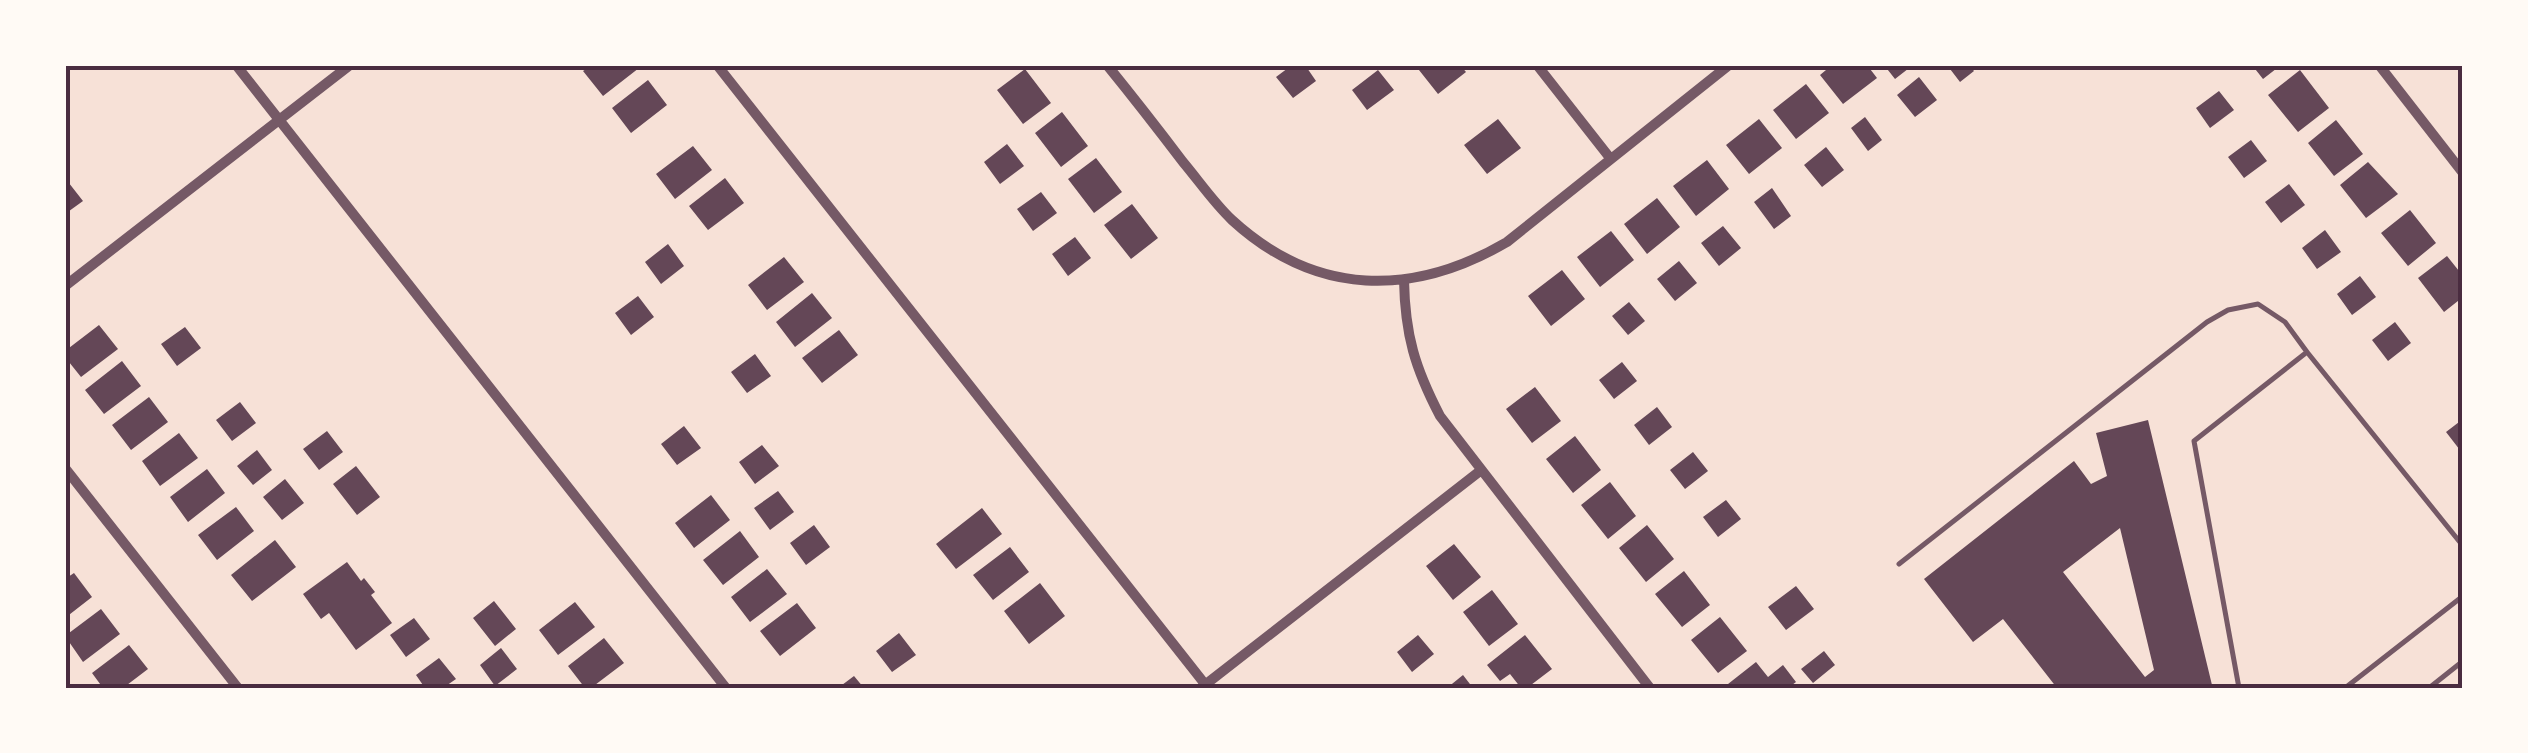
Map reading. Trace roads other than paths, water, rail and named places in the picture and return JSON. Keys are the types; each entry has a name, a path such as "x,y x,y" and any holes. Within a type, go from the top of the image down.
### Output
{"street":[{"path":"236,65 726,688"},
{"path":"65,286 350,65"},
{"path":"717,65 1205,687 1480,471"},
{"path":"1108,65 1216,204 1264,246 1332,276 1357,280 1404,280 1472,262 1507,242 1728,65"},
{"path":"1537,65 1610,158"},
{"path":"2379,65 2463,173"},
{"path":"1404,280 1405,322 1420,379 1440,416 1650,688"},
{"path":"65,468 238,688"}],"lane":[{"path":"1898,564 2206,322 2228,310 2258,304 2284,322 2463,546"},
{"path":"2239,688 2194,441 2307,352"},
{"path":"2345,688 2463,596"},
{"path":"2429,688 2463,661"}]}
